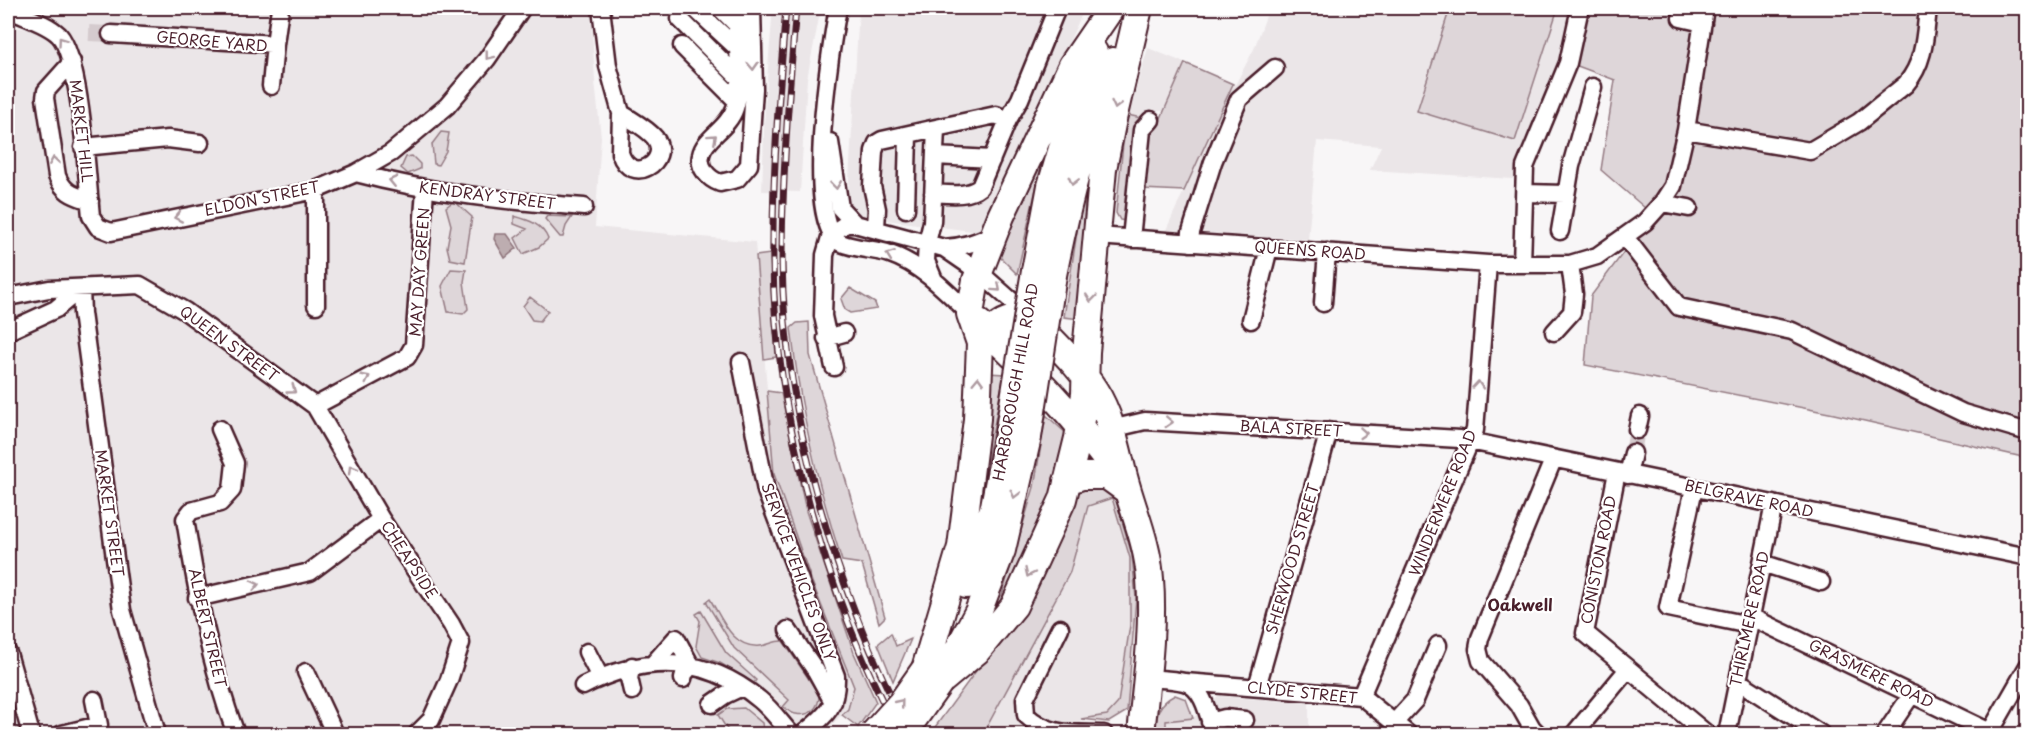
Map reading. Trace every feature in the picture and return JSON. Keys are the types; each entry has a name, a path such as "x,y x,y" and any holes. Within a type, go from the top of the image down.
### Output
{"highway":[{"path":"932,676 977,651 1014,606 1063,499 1085,394 1082,363 1105,159 1137,8"},
{"name":"HARBOROUGH HILL ROAD","path":"1044,273 1066,211 1086,134 1137,8"},
{"path":"1110,9 1072,65 994,234 979,272 970,314 985,338 1042,383 1080,426 1122,483"},
{"name":"HARBOROUGH HILL ROAD","path":"903,735 932,676 978,612 1002,550 1044,273 1051,186 1076,104 1110,9"},
{"path":"932,676 961,547 985,338 1002,323 1016,317 1032,319 1062,352 1082,363 1111,429 1122,483 1143,540 1150,578 1151,620 1142,735"},
{"path":"1042,383 1082,363"},
{"path":"1067,480 1082,476 1107,476 1122,483"},
{"name":"HARBOROUGH HILL ROAD","path":"873,735 901,703 932,676"}],"street":[{"path":"275,44 280,8"},
{"name":"ELDON STREET","path":"111,232 316,190 356,173 391,153 447,106 487,59 522,8"},
{"path":"601,8 608,66 621,113"},
{"path":"694,8 738,43"},
{"path":"708,8 738,43 731,120 704,147 700,162 706,174 720,183 737,179 749,165 754,89 738,43 720,8"},
{"path":"838,8 825,106 821,196 824,218 831,234 840,243 892,255 921,270 970,314"},
{"path":"933,193 974,192 980,187 1008,120 1020,99 1057,8"},
{"path":"1522,264 1525,166 1568,63 1580,8"},
{"path":"1686,130 1810,151 1859,122 1912,77 1923,51 1928,8"},
{"name":"MARKET HILL","path":"17,10 53,30 69,51 92,216 98,227 111,232"},
{"path":"1681,18 1704,15"},
{"name":"QUEENS ROAD","path":"1097,236 1488,264 1570,264 1597,255 1645,222 1673,186 1686,130 1704,15"},
{"path":"681,26 738,43"},
{"path":"681,26 738,43"},
{"name":"GEORGE YARD","path":"111,34 275,44 271,86"},
{"name":"MARKET HILL","path":"72,62 46,92 45,98 57,176 61,186 71,194 90,201"},
{"path":"1191,243 1191,232 1213,162 1239,99 1275,68"},
{"path":"1560,231 1565,194 1593,87"},
{"path":"825,106 839,201 847,218 855,224"},
{"path":"876,228 877,204 872,186 874,151 877,143 882,140 996,116 1008,120"},
{"path":"1131,239 1142,130 1151,120"},
{"path":"934,281 926,261 932,222 936,128"},
{"path":"906,209 908,135"},
{"path":"83,147 168,139 200,143"},
{"path":"935,156 992,159"},
{"name":"KENDRAY STREET","path":"356,173 427,190 502,200 584,207"},
{"path":"316,190 316,305"},
{"name":"MAY DAY GREEN","path":"315,406 407,357 414,345 427,190"},
{"path":"1525,193 1565,194"},
{"path":"1662,203 1689,208"},
{"path":"834,368 826,338 823,309 825,255 831,234 846,224 876,228 944,248 979,272 1032,319"},
{"path":"944,248 974,244 994,234"},
{"path":"1625,237 1679,307 1791,331 1963,413 2028,432"},
{"path":"1251,320 1269,248"},
{"path":"1323,303 1327,252"},
{"name":"WINDERMERE ROAD","path":"1361,696 1475,430 1488,264"},
{"path":"1554,332 1572,312 1574,294 1570,264"},
{"name":"QUEEN STREET","path":"81,288 140,285 185,311 315,406"},
{"path":"8,297 49,289 81,288"},
{"path":"8,331 56,309 81,288"},
{"name":"MARKET STREET","path":"81,288 122,610 157,735"},
{"path":"826,338 844,333"},
{"name":"SERVICE VEHICLES ONLY","path":"741,362 766,491 836,676 836,688 832,702"},
{"name":"CHEAPSIDE","path":"315,406 381,519 461,643 449,680 431,720 417,735"},
{"name":"BALA STREET","path":"1111,429 1146,421 1329,431 1460,440 1471,443"},
{"name":"ALBERT STREET","path":"220,429 235,463 232,490 220,503 191,511 185,519 197,598 224,700 236,735"},
{"name":"SHERWOOD STREET","path":"1257,687 1329,431"},
{"name":"BELGRAVE ROAD","path":"1471,443 2027,555"},
{"path":"1623,473 1633,453"},
{"path":"1538,735 1519,705 1481,661 1478,649 1480,638 1553,460"},
{"name":"CONISTON ROAD","path":"1623,473 1584,633 1707,735"},
{"name":"GRASMERE ROAD","path":"1694,488 1668,608 1750,621 1912,694 1989,733"},
{"name":"THIRLMERE ROAD","path":"1727,735 1773,504"},
{"path":"197,598 310,572 381,519"},
{"path":"1762,563 1821,582"},
{"path":"1060,627 1025,699 1026,714 1036,724 1052,732 1104,735"},
{"path":"788,630 816,671 832,702 830,710 803,735"},
{"path":"653,664 676,638 687,672"},
{"path":"1394,723 1414,700 1438,645"},
{"path":"587,652 600,677"},
{"path":"8,653 27,734"},
{"path":"583,686 600,677 632,666 653,664 687,672 719,674 760,700 791,735"},
{"path":"632,666 629,678 632,691"},
{"path":"1989,733 2028,666"},
{"path":"1574,735 1629,669"},
{"path":"306,672 335,735"},
{"name":"CLYDE STREET","path":"1146,678 1361,696 1408,735"},
{"path":"1738,681 1821,735"},
{"path":"1185,682 1196,689 1212,728 1225,718 1245,720"},
{"path":"711,704 742,687"},
{"path":"1885,735 1912,694"},
{"path":"62,735 99,725 94,700"}],"shaded area":[{"path":"52,8 591,8 601,137 595,227 755,242 774,474 812,582 854,687 848,709 825,731 808,717 789,734 8,734 8,26 29,29"},
{"path":"773,8 823,8 807,79 800,192 762,191 765,103"},
{"path":"859,8 1085,8 979,232 847,215"},
{"path":"1269,8 1572,8 1559,58 1513,179 1370,170 1381,146 1317,141 1308,240 1166,230 1233,84 1235,85 1254,49"},
{"path":"1450,8 1558,8 1515,141 1417,111"},
{"path":"1583,8 2027,8 2027,458 1834,414 1585,365 1591,296 1652,214 1601,170 1615,80 1572,64"},
{"path":"1148,48 1185,63 1165,111 1150,111 1141,118 1128,115"},
{"path":"1185,63 1233,84 1184,191 1142,189 1150,127 1161,118"},
{"path":"1128,115 1141,118 1137,124 1126,221 1120,220 1116,213"},
{"path":"441,132 449,133 446,151 438,165 434,164 432,144"},
{"path":"1045,148 1017,274 999,256"},
{"path":"412,156 420,164 420,169 408,174 401,168 406,157"},
{"path":"1086,173 1080,319 1064,317"},
{"path":"454,201 472,217 465,262 450,259 447,247 451,225 446,207"},
{"path":"514,216 539,226 548,239 539,247 523,254 515,238 527,229 514,224"},
{"path":"547,216 572,217 563,237 560,237 545,219"},
{"path":"495,234 507,234 517,248 505,258 494,239"},
{"path":"770,254 776,357 764,359 756,256"},
{"path":"451,269 466,270 464,282 468,309 463,314 448,312 442,286"},
{"path":"850,288 875,303 877,309 850,313 845,310 841,299"},
{"path":"530,297 548,311 540,321 532,320 523,306"},
{"path":"809,322 810,355 885,617 879,623 862,564 842,561 810,446 791,328 797,323"},
{"path":"988,373 1004,374 975,524"},
{"path":"767,391 781,393 806,511 854,653 876,702 858,727 842,715 848,709 854,687 812,582 774,474"},
{"path":"1046,415 1068,435 1049,506 999,605 1034,487"},
{"path":"1076,487 1100,487 1109,490 1115,497 1132,555 1136,598 1127,711 1109,722 1081,719 1107,715 1118,703 1130,625 1130,558 1112,498 1088,506 1070,572 983,734 930,734 1030,597"},
{"path":"1113,497 1130,558 1130,625 1118,703 1107,715 1081,719 1078,734 983,734 1070,572 1088,506"},
{"path":"710,599 729,631 742,643 760,646 783,641 819,694 818,703 813,710 801,715 783,707 789,700 734,648 706,602"},
{"path":"701,611 726,653 756,680 754,683 720,663 702,657 696,646 700,621 696,614"},
{"path":"891,633 896,646 911,639 893,681 878,644"},
{"path":"1175,695 1186,699 1193,718 1166,721 1166,734 1155,734 1157,716 1161,707"},
{"path":"1218,696 1309,703 1309,734 1166,734 1166,721 1193,718"},
{"path":"744,708 762,723 764,734 730,734 718,715 727,709"}],"tunnel":[{"path":"89,33 111,34"},
{"path":"1633,453 1637,430"}],"railway":[{"path":"786,8 776,134 773,229 776,320 783,381 794,443 809,505 828,565 849,625 899,734"},
{"path":"796,8 788,102 782,229 785,321 793,382 804,444 819,505 838,565 859,623 910,734"}],"district":[{"name":"Oakwell","path":"1520,605"}]}
